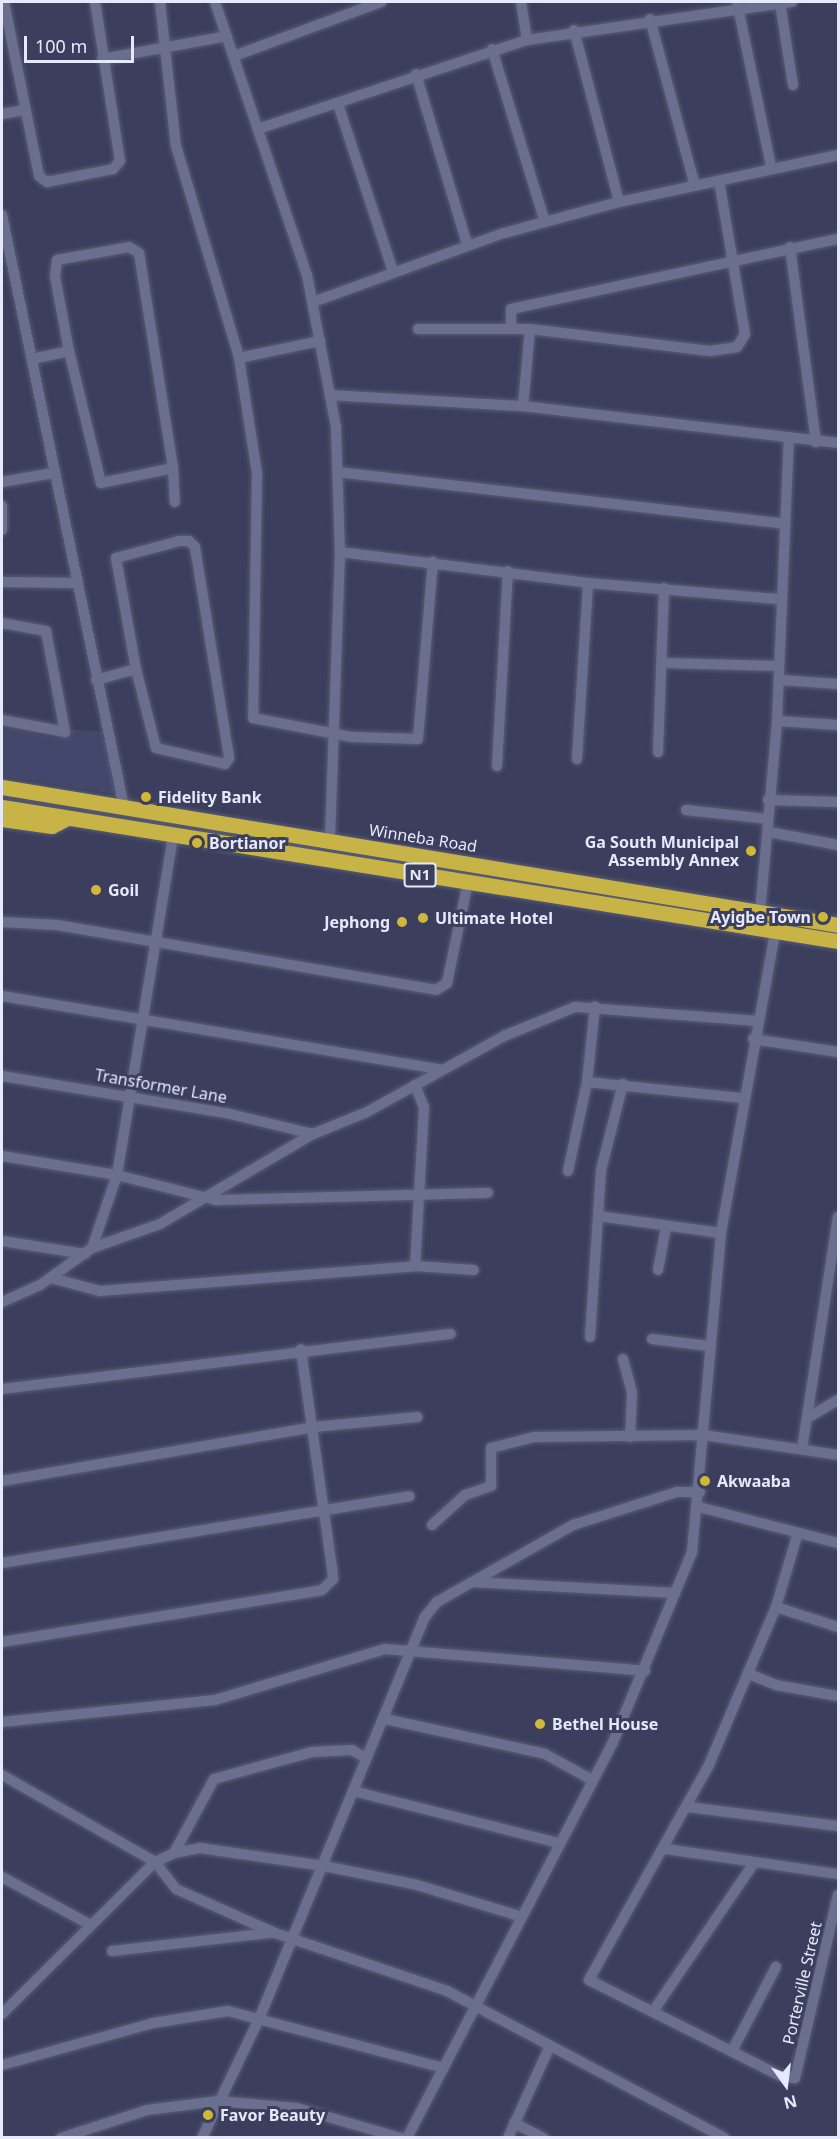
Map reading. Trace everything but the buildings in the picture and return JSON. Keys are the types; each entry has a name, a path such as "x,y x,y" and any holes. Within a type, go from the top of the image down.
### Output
{"highway":[{"name":"Winneba Road","path":"2,787 838,925"},
{"name":"N1","path":"2,807 838,941"},
{"path":"2,819 52,826 67,818"},
{"path":"449,879 467,874 470,864"},
{"path":"674,915 678,897"}],"street":[{"path":"4,2 24,110 41,181 118,166 95,2"},
{"path":"160,2 167,45 176,146 239,358 257,473 253,718 335,734 418,739 433,562"},
{"path":"215,2 313,302 330,395 338,472 340,552 330,842"},
{"path":"234,56 381,2"},
{"path":"521,2 527,39"},
{"path":"258,129 338,104 416,74 527,39 737,5 792,2"},
{"path":"780,3 793,85"},
{"path":"737,5 771,166"},
{"path":"650,19 695,186"},
{"path":"574,30 619,202"},
{"path":"102,59 167,45 227,36"},
{"path":"492,49 545,222"},
{"path":"416,74 467,244"},
{"path":"338,104 393,271"},
{"path":"2,114 24,110"},
{"path":"313,302 467,244 545,222 619,202 719,181 771,166 838,155"},
{"path":"418,329 530,329 710,351 737,347 745,334 719,181"},
{"path":"2,215 74,583 124,807"},
{"path":"511,329 511,309 790,247 838,239"},
{"path":"790,247 816,442"},
{"path":"173,468 101,483 69,351 55,276 57,260 136,248 173,468 175,502"},
{"path":"523,406 530,329"},
{"path":"239,358 320,341"},
{"path":"32,359 69,351"},
{"path":"330,395 523,406 789,440 838,442"},
{"path":"760,913 769,832 768,800 780,680 778,666 782,523 789,440"},
{"path":"338,472 782,523"},
{"path":"2,482 53,473"},
{"path":"2,506 2,530"},
{"path":"189,541 229,758 225,764 156,748 136,669 116,558 189,541"},
{"path":"340,552 508,571 588,583 780,599"},
{"path":"497,766 508,571"},
{"path":"2,582 74,583"},
{"path":"577,759 588,583"},
{"path":"658,752 664,588"},
{"path":"2,623 46,631 65,732 2,720"},
{"path":"663,663 778,666"},
{"path":"96,680 136,669"},
{"path":"780,680 838,684"},
{"path":"777,721 838,725"},
{"path":"768,800 838,802"},
{"path":"686,810 767,819"},
{"path":"769,832 838,845"},
{"path":"88,1251 117,1175 159,943 172,835"},
{"path":"2,922 159,943 436,990 447,983 468,882"},
{"path":"406,2138 444,2068 519,1916 592,1780 645,1671 692,1552 699,1507 709,1346 721,1233 756,1021 775,932"},
{"path":"2,996 145,1018 442,1070"},
{"path":"2,1302 51,1278 88,1251 160,1224 202,1195 313,1134 415,1085 504,1036 582,1005 756,1021"},
{"path":"568,1172 586,1082 595,1006"},
{"path":"753,1038 838,1052"},
{"name":"Transformer Lane","path":"2,1076 131,1095 313,1134"},
{"path":"586,1082 743,1098"},
{"path":"590,1337 601,1170 623,1084"},
{"path":"415,1085 424,1107 417,1193 415,1266"},
{"path":"2,1156 117,1175 216,1200 417,1193 488,1193"},
{"path":"598,1216 721,1233"},
{"path":"802,1449 811,1416 834,1292 838,1217"},
{"path":"658,1270 666,1227"},
{"path":"2,1241 88,1251"},
{"path":"51,1278 100,1291 415,1266 474,1270"},
{"path":"2,1389 301,1349 451,1334"},
{"path":"652,1339 709,1346"},
{"path":"2,1642 322,1590 333,1579 327,1509 301,1349"},
{"path":"623,1359 632,1393 630,1437"},
{"path":"811,1416 838,1400"},
{"path":"2,1481 314,1427 418,1417"},
{"path":"432,1525 465,1496 491,1486 491,1448 534,1437 703,1435 838,1455"},
{"path":"202,2138 259,2019 324,1866 366,1758 385,1719 410,1651 436,1602 573,1525 677,1492 700,1492"},
{"path":"2,1563 410,1496"},
{"path":"699,1507 797,1536 838,1543"},
{"path":"777,1967 732,2051 654,2010 589,1980 688,1807 749,1674 776,1607 797,1536"},
{"path":"470,1582 675,1593"},
{"path":"776,1607 838,1627"},
{"path":"2,1722 215,1700 386,1649 645,1671"},
{"path":"749,1674 776,1685 838,1696"},
{"path":"385,1719 545,1755 592,1780"},
{"path":"174,1853 214,1779 312,1752 351,1750 366,1758"},
{"path":"2,1775 154,1862 176,1889 275,1933 447,1991 549,2048 725,2138"},
{"path":"353,1791 558,1843"},
{"path":"688,1807 838,1826"},
{"path":"3,2009 154,1862 174,1853 200,1848 324,1866 417,1885 519,1916"},
{"path":"666,1849 838,1874"},
{"path":"654,2010 754,1863"},
{"path":"2,1877 89,1924"},
{"name":"Porterville Street","path":"732,2051 795,2078 838,1895"},
{"path":"112,1952 275,1933"},
{"path":"2,2065 153,2023 228,2011 444,2068"},
{"path":"508,2138 549,2048"},
{"path":"61,2138 147,2110 218,2101 297,2108 401,2138"},
{"path":"514,2122 544,2138"}],"shaded area":[{"path":"2,728 57,739 69,736 71,729 103,732 115,794 2,776"}],"place":[{"name":"Fidelity Bank","path":"146,797"},
{"name":"Bortianor","path":"197,843"},
{"name":"Ga South Municipal Assembly Annex","path":"751,851"},
{"name":"Goil","path":"96,890"},
{"name":"Ayigbe Town","path":"823,917"},
{"name":"Ultimate Hotel","path":"423,918"},
{"name":"Jephong","path":"402,922"},
{"name":"Akwaaba","path":"705,1481"},
{"name":"Bethel House","path":"540,1724"},
{"name":"Favor Beauty","path":"208,2115"}]}
